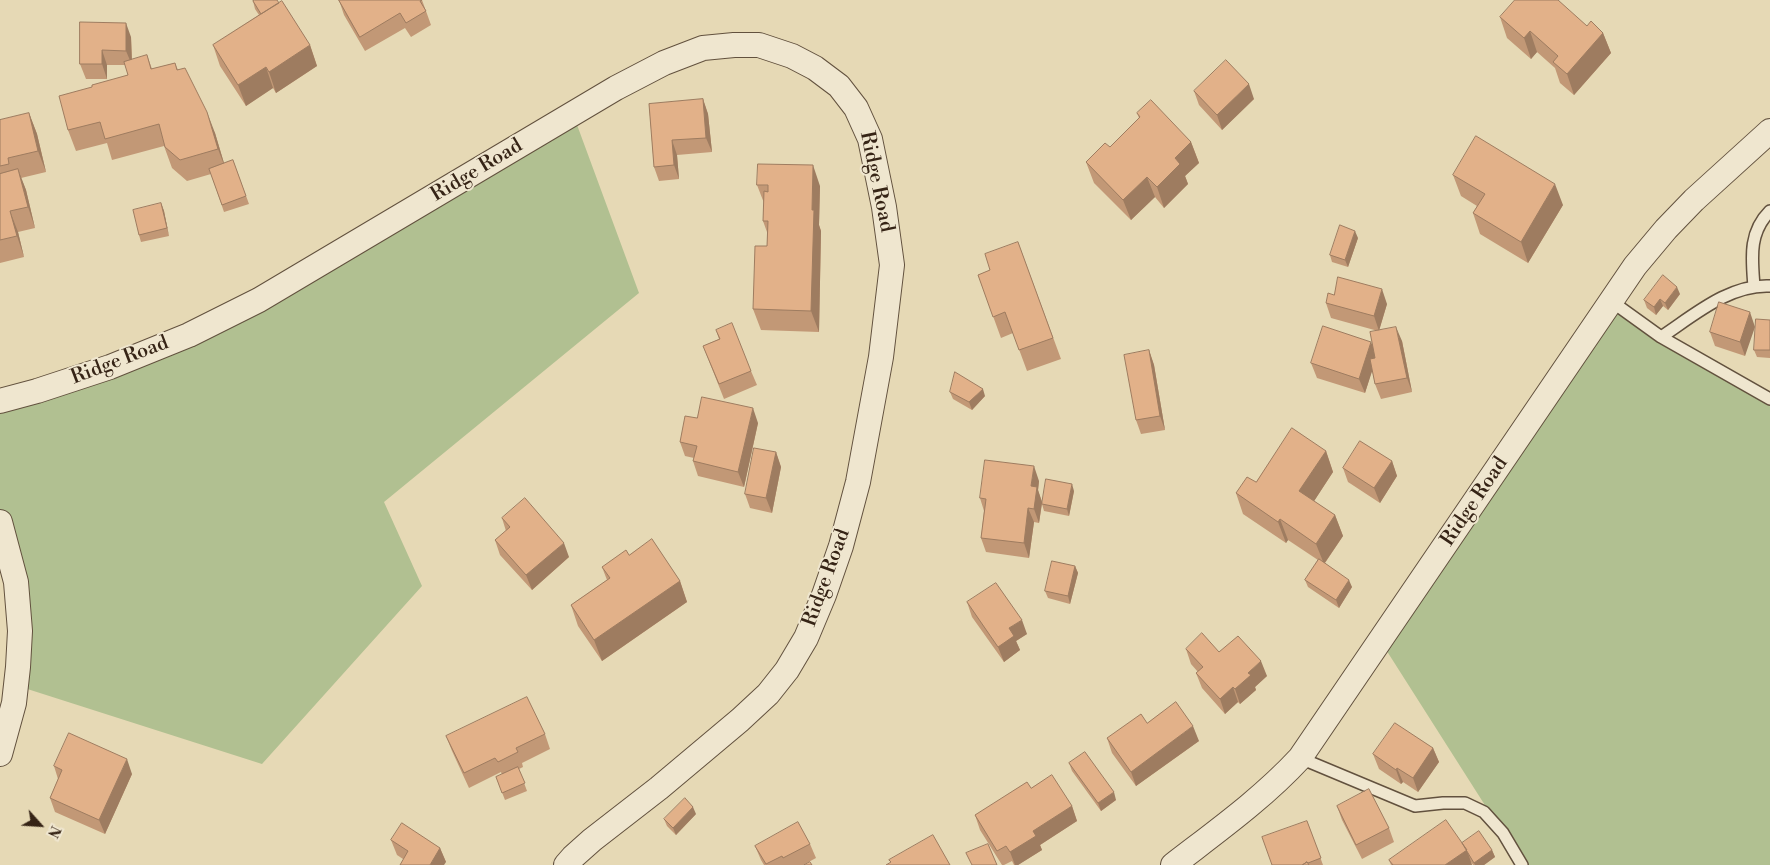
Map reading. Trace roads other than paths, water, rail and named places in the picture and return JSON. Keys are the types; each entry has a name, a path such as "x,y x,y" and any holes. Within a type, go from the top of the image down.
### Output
{"street":[{"name":"Ridge Road","path":"0,401 37,391 110,366 188,335 259,300 616,88 664,63 695,51 703,48 734,45 759,46 792,56 815,68 839,86 856,108 870,139 884,207 892,265 881,357 858,482 841,546 824,595 801,646 787,670 768,694 740,720 573,856 566,865"},
{"name":"Ridge Road","path":"1173,865 1251,806 1281,779 1300,758 1635,266 1694,200 1770,131"},
{"path":"0,522 16,582 20,630 14,703 0,754"}],"lane":[{"path":"1754,287 1752,244 1757,229 1770,211"},
{"path":"1661,338 1713,302 1743,289 1770,286"},
{"path":"1611,301 1661,338 1770,399"},
{"path":"1300,758 1415,806 1465,803 1484,812 1503,833 1522,865"}]}
